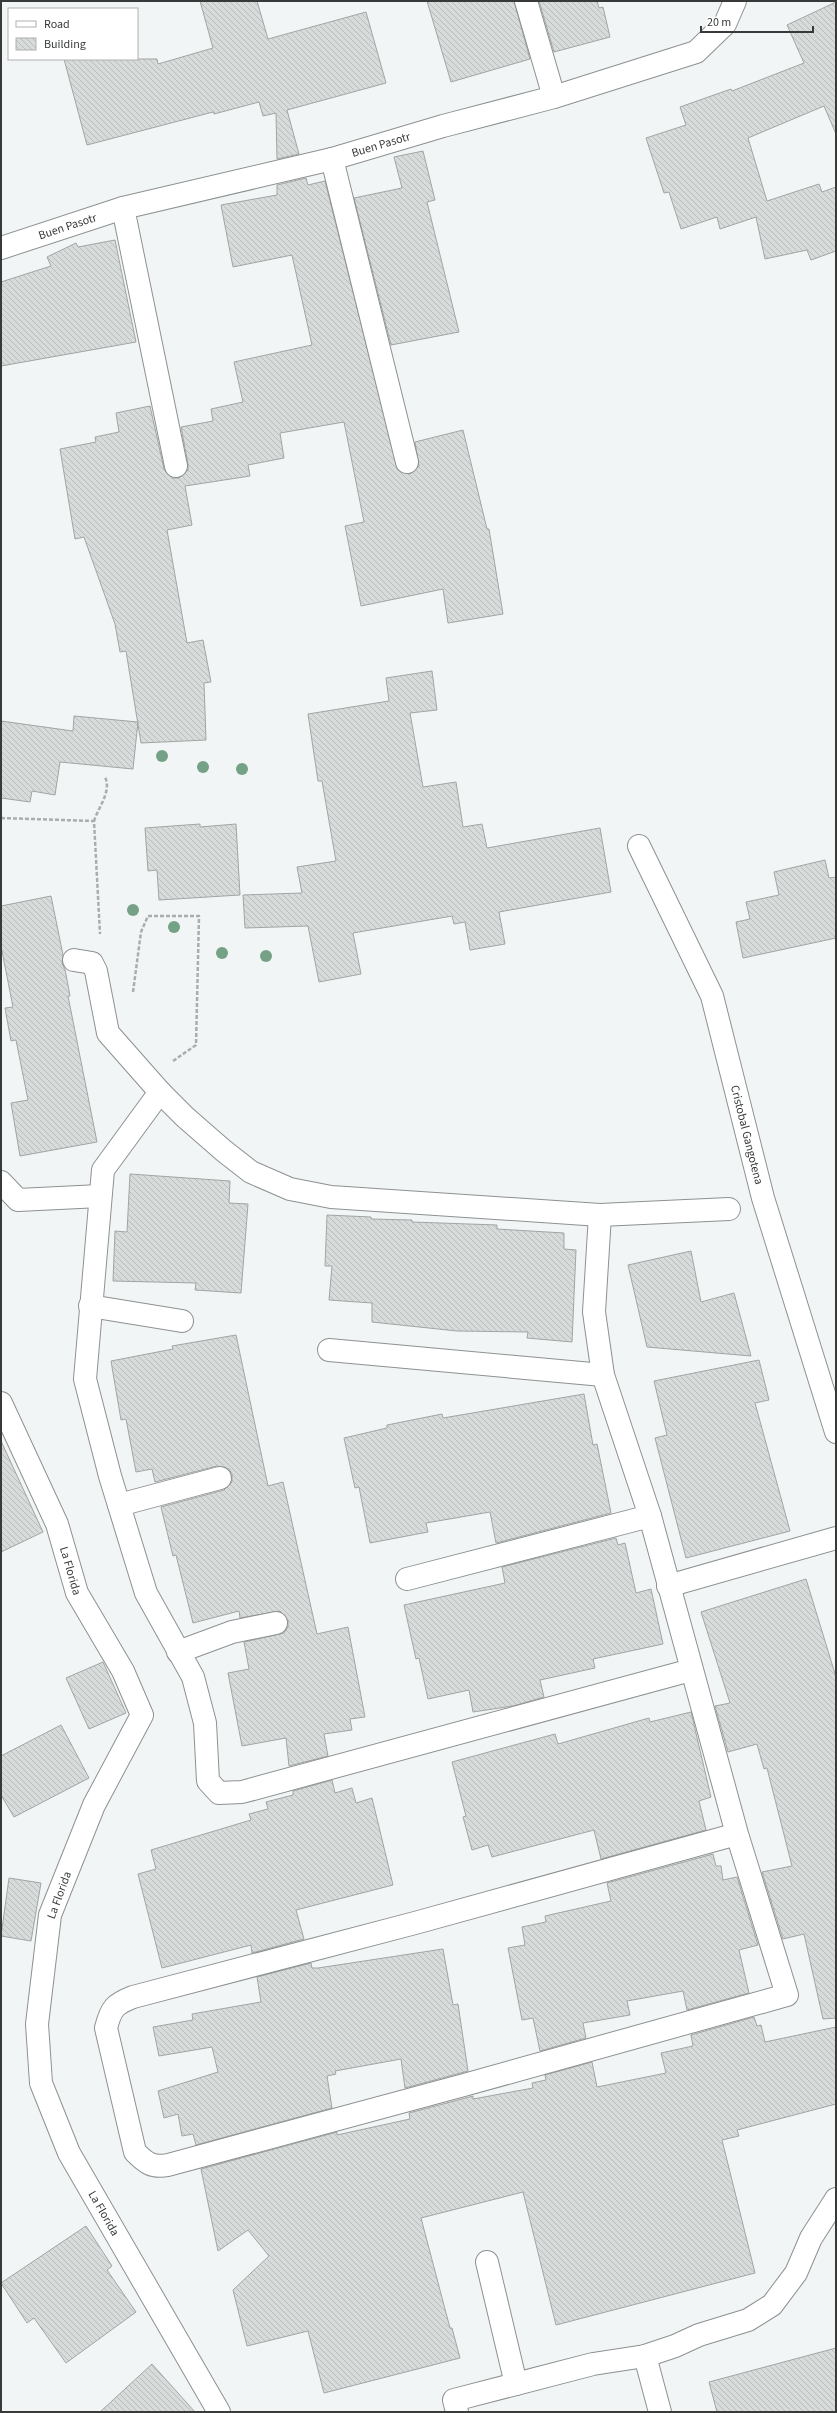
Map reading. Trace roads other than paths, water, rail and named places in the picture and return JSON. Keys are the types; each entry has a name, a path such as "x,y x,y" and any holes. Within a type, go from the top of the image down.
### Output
{"street":[{"path":"526,1 554,97"},
{"name":"Buen Pasotr","path":"2,248 123,208 332,159 443,126 554,97 696,52 725,24 735,1"},
{"path":"332,159 407,462"},
{"path":"123,208 176,466"},
{"name":"Cristobal Gangotena","path":"639,846 712,996 763,1198 836,1432"},
{"path":"74,960 92,964 96,971 108,1032 154,1085 224,1151 251,1172 290,1189 331,1197 600,1215 729,1209"},
{"path":"154,1085 103,1170 90,1306 85,1380 119,1505 146,1593 193,1677 205,1723 208,1781 219,1793 242,1792 691,1670"},
{"path":"1,1182 18,1200 100,1196"},
{"path":"600,1215 594,1312 603,1375 650,1516 737,1834 787,1995 464,2085 168,2165 157,2167 146,2164 135,2152 106,2028 109,2016 117,2004 133,1997 415,1923 737,1834"},
{"path":"90,1306 182,1321"},
{"path":"329,1350 603,1375"},
{"name":"La Florida","path":"1,1403 57,1524 77,1593 124,1672 142,1715 94,1805 50,1915 37,2024 41,2083 69,2153 219,2412"},
{"path":"119,1505 220,1478"},
{"path":"406,1579 650,1516"},
{"path":"668,1586 836,1538"},
{"path":"178,1652 232,1632 276,1623"},
{"path":"457,2412 454,2400 593,2364 645,2356 675,2346 699,2334 748,2320 772,2305 796,2273 811,2238 836,2199"},
{"path":"487,2262 516,2384"},
{"path":"645,2356 660,2412"}]}
